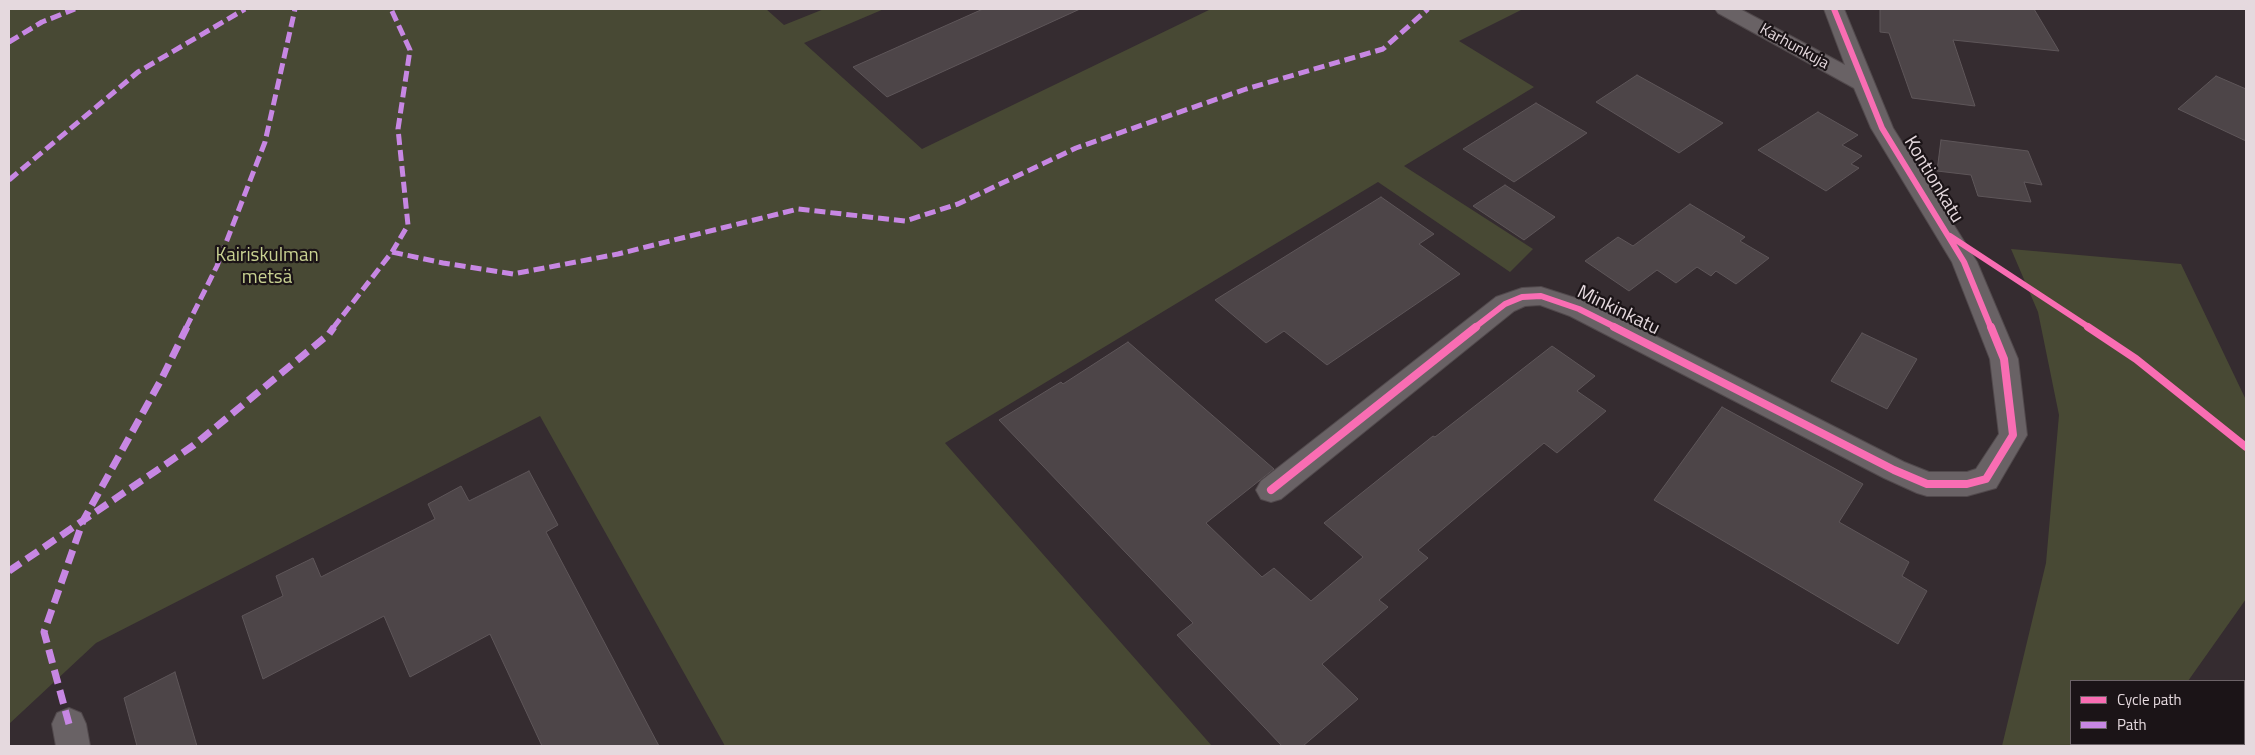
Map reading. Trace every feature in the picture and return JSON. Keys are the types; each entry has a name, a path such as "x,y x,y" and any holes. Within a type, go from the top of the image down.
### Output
{"street":[{"name":"Karhunkuja","path":"1725,9 1863,84"},
{"name":"Kontionkatu","path":"1834,9 1882,128 1964,262 2004,359 2013,435 1986,479"},
{"name":"Minkinkatu","path":"1271,490 1505,304 1522,298 1541,296 1579,309 1894,470 1927,484 1967,484 1986,479"}],"green space":[{"name":"Kairiskulman metsä","path":"9,9 766,9 784,25 824,9 884,9 804,43 922,149 1211,9 1523,9 1459,41 1534,87 1404,166 1533,249 1510,272 1378,182 945,443 1212,746 725,746 540,416 96,643 9,724"},
{"path":"2011,249 2181,264 2246,400 2246,599 2189,680 2070,680 2070,745 2237,746 2002,746 2046,563 2059,415 2038,312"}],"building":[{"path":"983,9 1080,9 887,97 853,67"},
{"path":"1880,9 2034,9 2059,51 1953,40 1975,106 1912,98 1889,33 1880,32"},
{"path":"1637,75 1723,123 1679,153 1596,102"},
{"path":"2216,76 2246,89 2246,141 2178,109"},
{"path":"1536,103 1587,133 1514,182 1463,149"},
{"path":"1818,112 1858,135 1842,145 1862,156 1851,164 1859,168 1826,191 1758,150"},
{"path":"1941,140 2028,151 2042,185 2024,182 2031,202 1978,196 1971,175 1937,171"},
{"path":"1505,185 1555,217 1524,240 1473,206"},
{"path":"1381,197 1434,234 1419,244 1460,274 1327,365 1284,331 1266,343 1215,300"},
{"path":"1690,204 1745,237 1740,241 1769,258 1736,284 1716,271 1711,276 1697,267 1676,283 1657,270 1629,291 1585,261 1618,237 1633,246"},
{"path":"1862,333 1917,359 1887,409 1831,381"},
{"path":"1128,342 1274,469 1206,523 1262,577 1274,568 1311,601 1363,557 1324,523 1433,436 1435,437 1552,346 1595,376 1577,391 1606,411 1557,453 1544,443 1418,550 1428,558 1379,600 1388,607 1322,664 1358,699 1303,746 1282,746 1177,635 1193,623 999,420 1061,382 1063,384"},
{"path":"1722,407 1863,484 1839,522 1909,562 1902,576 1927,591 1898,644 1654,500"},
{"path":"529,471 558,525 546,532 659,746 542,746 490,634 410,677 384,616 263,679 242,616 283,596 276,576 313,558 321,577 435,519 428,504 461,486 469,501"},
{"path":"175,672 197,746 137,746 124,698"}],"marked path":[{"path":"9,42 42,22 75,9"},
{"path":"9,180 138,72 245,9"},
{"path":"69,724 44,632 83,521 162,378 217,266 265,142 295,9"},
{"path":"9,571 194,445 329,334 392,252 408,225 398,129 410,50 391,9"},
{"path":"392,252 443,263 513,274 618,254 798,209 905,221 958,204 1076,148 1246,89 1383,49 1428,9"}],"cycle path":[{"path":"1271,490 1505,304 1522,297 1541,296 1579,309 1894,470 1927,484 1967,484 1986,479 2013,435 2004,359 1964,262 1882,128 1834,9"},
{"path":"1950,236 2136,359 2246,447"}]}
